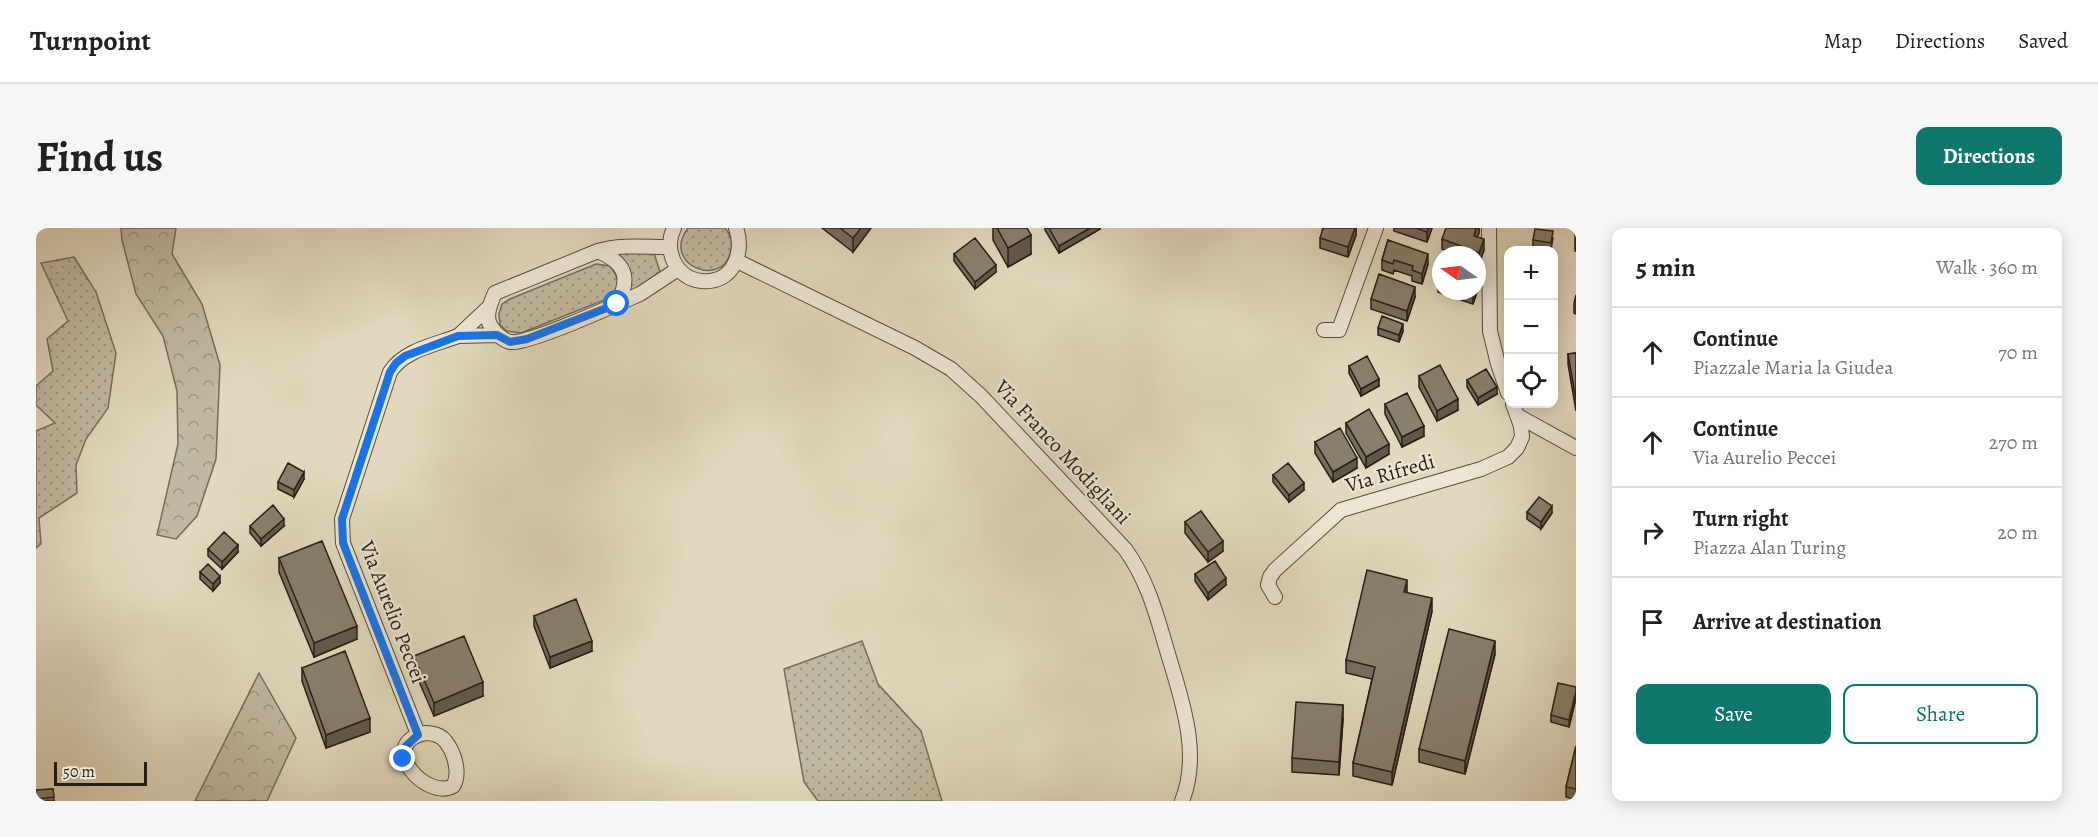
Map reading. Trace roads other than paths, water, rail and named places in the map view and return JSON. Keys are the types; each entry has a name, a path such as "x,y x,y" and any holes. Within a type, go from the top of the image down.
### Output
{"street":[{"path":"674,228 670,236 669,247 672,259 678,269 687,276 701,281 720,277 730,271 737,261 740,238 736,228"},
{"path":"1324,330 1339,330 1376,228"},
{"path":"1489,228 1490,331 1504,380"},
{"name":"Via Aurelio Peccei","path":"458,336 489,307 495,293 598,251 619,246 669,247"},
{"path":"598,251 617,262 624,272 624,289 617,304"},
{"name":"Via Franco Modigliani","path":"737,261 915,348 951,369 981,396 1125,549 1138,568 1149,593 1183,708 1190,758 1188,781 1182,801"},
{"name":"Via Aurelio Peccei","path":"418,735 343,543 342,519 390,372 405,356 458,336 497,335 510,342 527,339 640,294 678,269"},
{"path":"489,307 489,325 497,335"},
{"path":"1515,410 1576,448"},
{"name":"Via Rifredi","path":"1275,597 1270,591 1268,581 1275,570 1341,510 1503,461 1513,453 1520,442 1521,430 1515,410"},
{"path":"432,733 446,742 457,768 456,782 452,789 441,796 429,798 412,784 403,759 406,746 418,735 432,733"}]}
